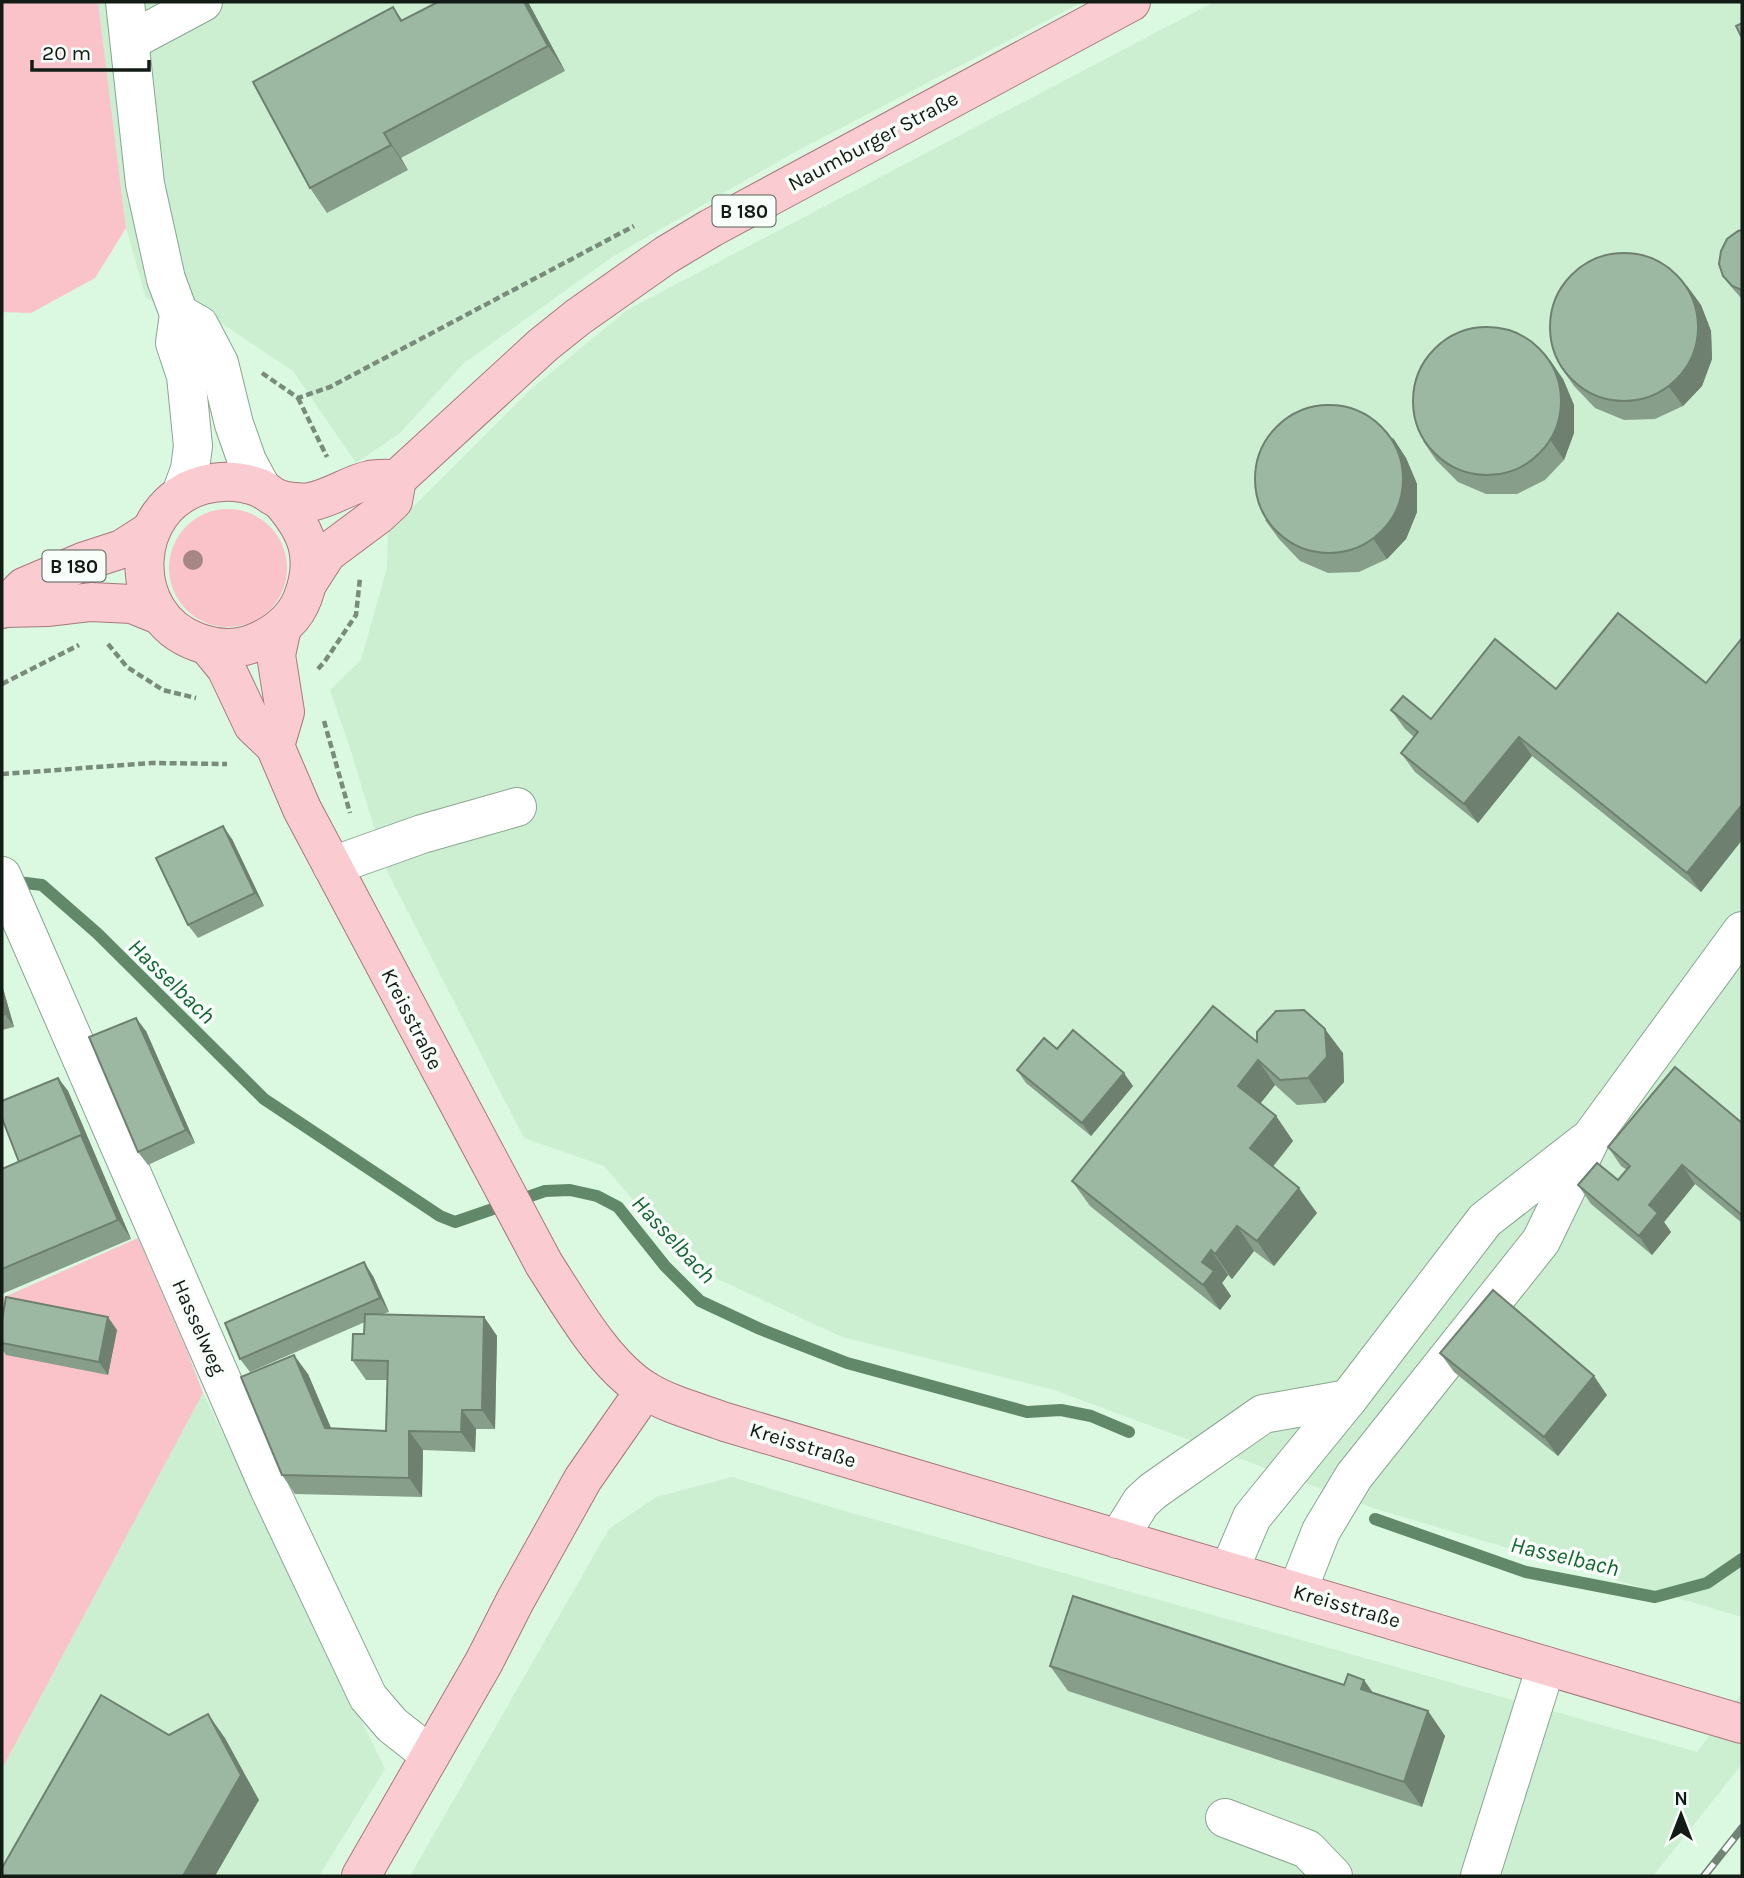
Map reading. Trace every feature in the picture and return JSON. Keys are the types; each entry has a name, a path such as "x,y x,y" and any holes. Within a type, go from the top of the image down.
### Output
{"main road":[{"name":"Naumburger Straße","path":"309,581 327,552 393,501 397,479 543,345 666,255 711,228 1132,2"},
{"path":"271,495 295,516 306,537 310,559 309,581 299,607 282,627 247,646 208,646 189,640 159,615 148,595 143,573 144,552 150,531 158,516 181,494 221,481 242,482 271,495 309,502 372,479 397,479"},
{"name":"B 180","path":"2,608 24,587 85,561 122,549 150,531"},
{"name":"B 180","path":"2,608 49,607 91,602 132,604 159,615"},
{"path":"275,746 285,712 276,655 282,627"},
{"name":"Kreisstraße","path":"208,646 226,668 253,725 275,746 302,809 521,1222 573,1310 616,1367 645,1390 725,1422 1742,1724"},
{"path":"361,1876 583,1479 645,1390"}],"street":[{"path":"125,2 145,184 166,279 178,314 175,343 186,376 192,446 190,469 181,494"},
{"path":"130,41 203,2"},
{"path":"178,314 199,325 219,363 247,461 271,495"},
{"path":"334,865 422,834 517,807"},
{"name":"Hasselweg","path":"5,882 269,1488 368,1697 392,1725 430,1755"},
{"path":"1297,1592 1321,1531 1354,1476 1541,1241 1592,1136 1742,931"},
{"path":"1229,1572 1252,1517 1348,1399 1485,1220 1592,1136"},
{"path":"1118,1539 1141,1502 1153,1491 1263,1414 1348,1399"},
{"path":"1480,1876 1546,1666"},
{"path":"1225,1818 1307,1849 1333,1876"}],"path":[{"path":"298,398 330,387 637,224"},
{"path":"259,370 298,398 330,464"},
{"path":"313,674 356,615 360,575"},
{"path":"101,634 127,667 163,690 206,700"},
{"path":"2,684 82,643"},
{"path":"322,712 351,811 334,865"},
{"path":"2,775 152,763 227,764"}],"shaded area":[{"path":"2,2 98,2 126,228 95,278 31,313 2,312"},
{"path":"98,2 1082,2 795,152 612,257 463,364 400,433 356,463 293,371 218,321 146,298 126,228"},
{"path":"1214,2 1742,2 1742,1617 1376,1509 1054,1390 842,1337 690,1266 604,1166 524,1138 388,873 330,690 361,660 387,568 388,532 529,391 627,310"},
{"path":"228,509 250,514 270,526 282,546 287,568 282,590 270,610 250,622 228,627 206,622 186,610 174,590 169,568 174,546 186,526 206,514"},
{"path":"138,1238 203,1393 2,1769 2,1298"},
{"path":"203,1393 385,1769 319,1876 2,1876 2,1769"},
{"path":"732,1477 1697,1752 1742,1693 1742,1764 1653,1876 410,1876 609,1529 656,1497"}],"building":[{"path":"438,2 524,2 548,46 384,133 391,145 310,188 253,82 393,7 401,21"},
{"path":"1742,23 1742,38 1736,26"},
{"path":"1742,230 1742,290 1732,286 1723,276 1719,264 1727,239"},
{"path":"1624,253 1652,258 1677,274 1693,299 1698,327 1693,355 1677,380 1652,396 1624,401 1596,396 1571,380 1555,355 1550,327 1555,299 1571,274 1596,258"},
{"path":"1487,327 1515,332 1540,348 1556,373 1561,401 1556,429 1540,454 1515,470 1487,475 1459,470 1434,454 1418,429 1413,401 1418,373 1434,348 1459,332"},
{"path":"1329,405 1357,410 1382,426 1398,451 1403,479 1398,507 1382,532 1357,548 1329,553 1301,548 1276,532 1260,507 1255,479 1260,451 1276,426 1301,410"},
{"path":"1618,613 1706,683 1742,638 1742,805 1687,873 1519,737 1464,804 1401,753 1418,732 1391,710 1403,696 1431,719 1495,639 1556,689"},
{"path":"223,826 255,893 188,925 156,858"},
{"path":"1213,1006 1257,1042 1257,1032 1276,1011 1304,1010 1325,1029 1327,1057 1308,1078 1280,1080 1258,1060 1238,1086 1276,1116 1250,1148 1299,1188 1257,1241 1237,1226 1215,1254 1211,1250 1202,1262 1214,1271 1203,1285 1072,1181"},
{"path":"136,1018 186,1130 138,1152 89,1037"},
{"path":"1073,1030 1124,1073 1082,1123 1017,1070 1044,1038 1057,1049"},
{"path":"1675,1067 1742,1123 1742,1215 1682,1165 1649,1205 1658,1213 1639,1236 1578,1185 1597,1163 1618,1180 1630,1166 1608,1147"},
{"path":"58,1078 85,1141 81,1135 19,1162 2,1118 2,1101"},
{"path":"81,1135 118,1220 2,1269 2,1169"},
{"path":"364,1262 380,1298 240,1359 225,1323"},
{"path":"1493,1290 1594,1376 1544,1437 1440,1353"},
{"path":"6,1297 108,1317 99,1362 2,1343"},
{"path":"365,1314 484,1317 482,1410 462,1410 461,1432 409,1431 409,1478 282,1475 241,1377 294,1355 325,1428 386,1431 388,1361 352,1360 353,1334 364,1334"},
{"path":"1073,1596 1344,1685 1348,1674 1364,1680 1361,1689 1428,1711 1404,1782 1050,1666"},
{"path":"101,1695 169,1735 208,1714 241,1775 183,1876 2,1876 2,1868"}],"waterway":[{"name":"Hasselbach","path":"9,881 42,885 98,934 264,1099 440,1216 455,1222 545,1191 570,1190 597,1196 618,1207 665,1266 700,1301 760,1329 847,1363 1027,1412 1061,1410 1091,1416 1129,1432"},
{"name":"Hasselbach","path":"1375,1519 1526,1572 1655,1597 1707,1583 1742,1559"}],"railway":[{"path":"1704,1876 1742,1828"}]}
